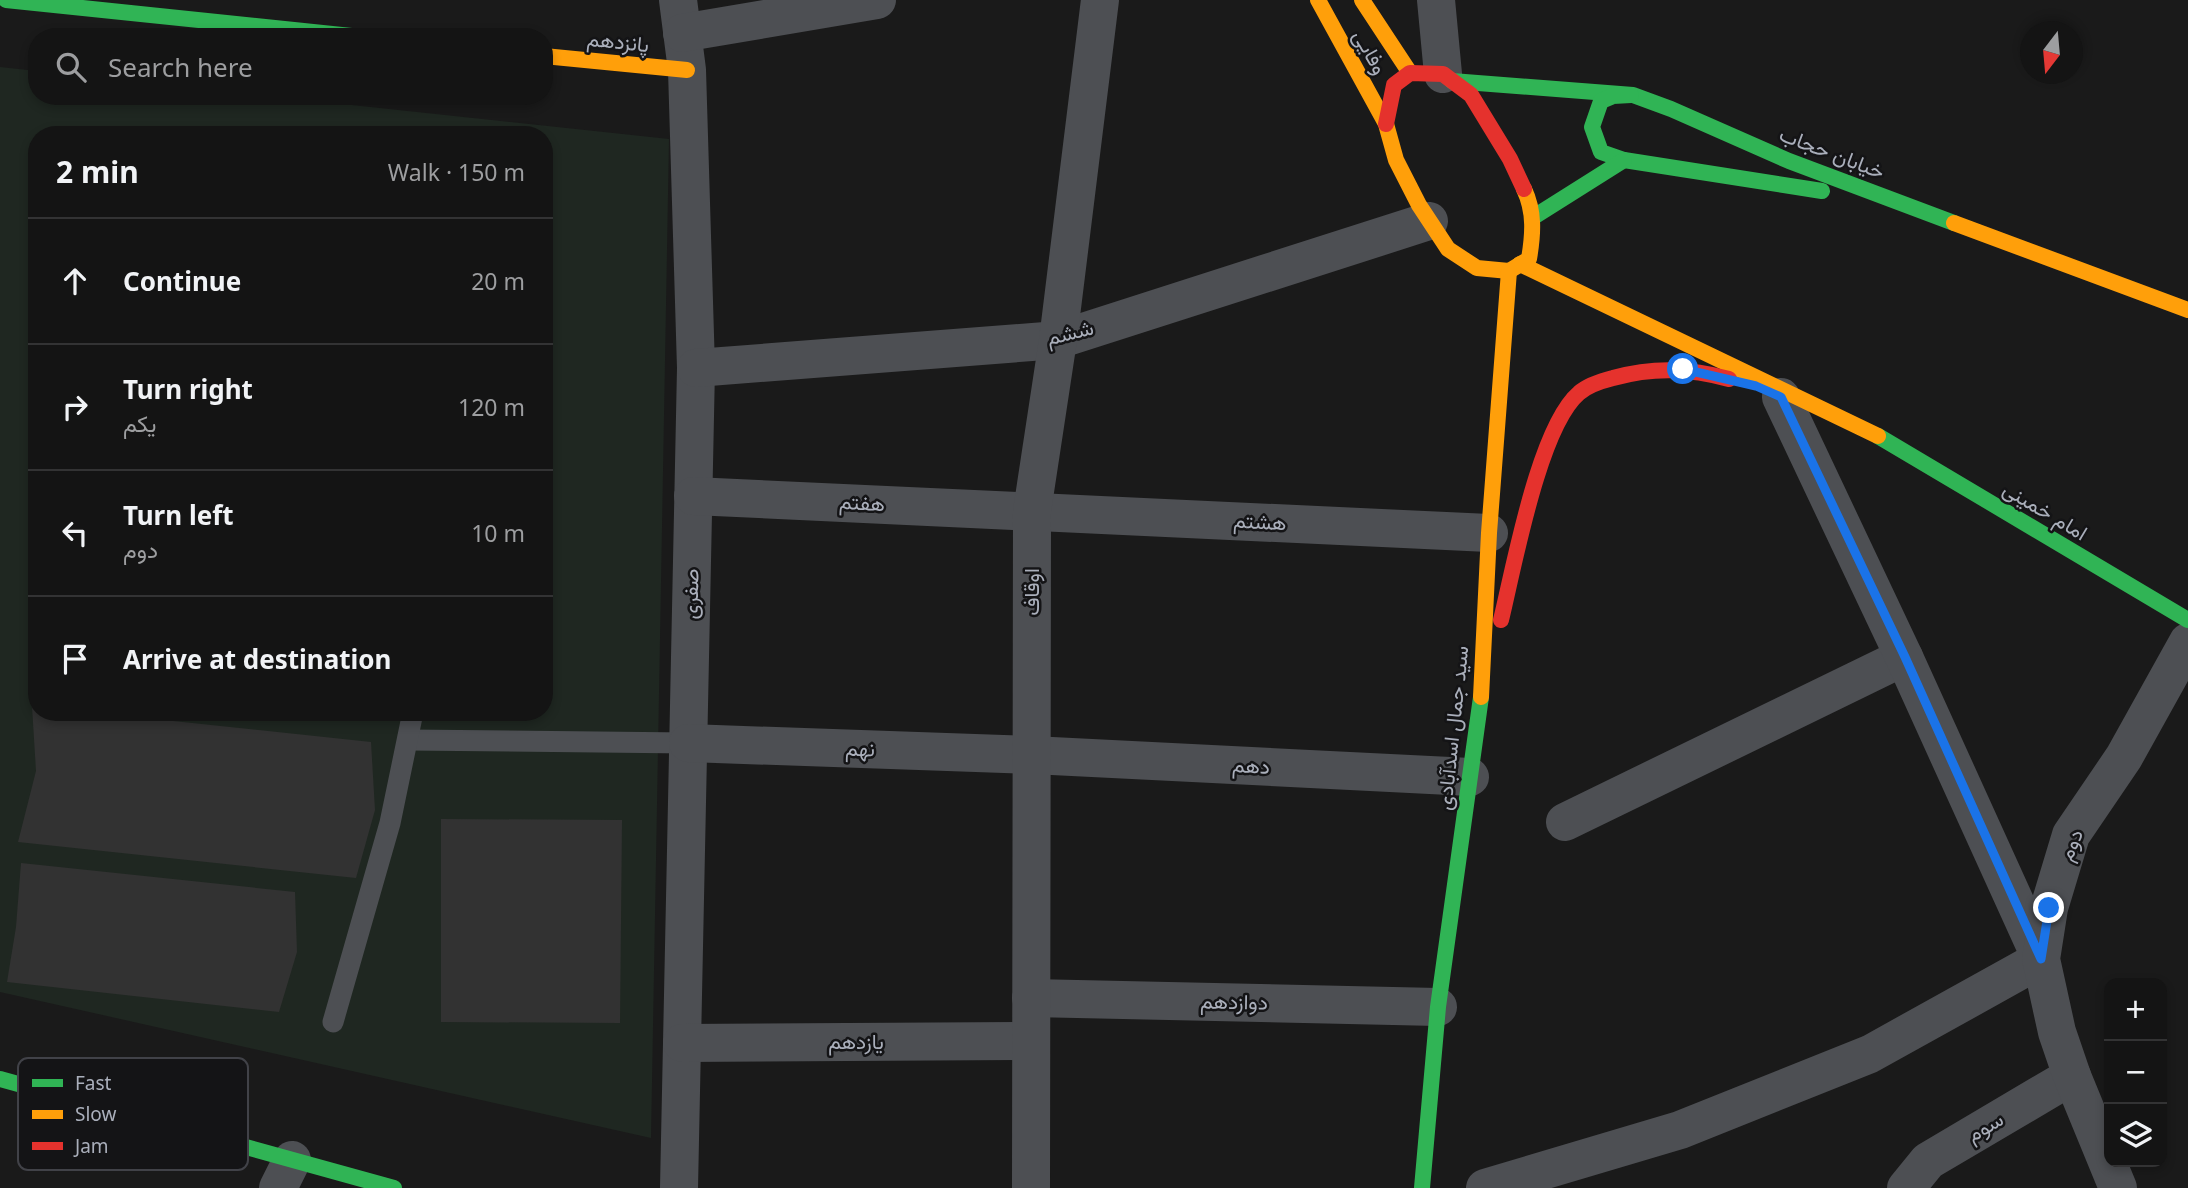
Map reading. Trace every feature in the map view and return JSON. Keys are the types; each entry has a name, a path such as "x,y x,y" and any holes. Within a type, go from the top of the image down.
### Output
{"main road":[{"path":"6,0 275,28"},
{"name":"وفایی","path":"1318,0 1385,124 1396,160 1429,221 1448,249 1477,268 1515,268 1881,437"},
{"name":"وفایی","path":"1362,0 1435,76 1471,94 1510,159 1528,198 1532,218"},
{"name":"پانزدهم","path":"553,57 687,70"},
{"path":"1385,124 1395,85 1435,76"},
{"name":"خیابان حجاب","path":"1435,76 1633,95 1789,160 2188,310"},
{"path":"1633,95 1613,96 1601,101 1592,119 1593,136 1601,152 1624,160 1914,207"},
{"path":"1532,218 1624,160"},
{"name":"سید جمال اسدآبادی","path":"1422,1188 1438,1007 1481,698 1489,533 1515,268 1529,258 1534,231 1532,218"},
{"path":"1481,698 1547,449 1563,413 1577,395 1599,382 1640,370 1683,369 1743,383 1881,437"},
{"name":"امام خمینی","path":"1881,437 2188,620"},
{"path":"0,1079 18,1085"},
{"path":"248,1162 285,1174 394,1188"}],"street":[{"path":"680,17 877,0"},
{"name":"اوقاف","path":"1031,1188 1032,511 1058,340 1100,0"},
{"path":"1435,76 1436,0"},
{"name":"صفری","path":"679,1188 696,368 687,70 680,17"},
{"name":"ششم","path":"696,368 1058,340 1429,221"},
{"path":"1485,1188 1679,1130 1870,1054 2041,959 1905,657 1781,397"},
{"name":"هفتم","path":"693,496 1032,511"},
{"name":"هشتم","path":"1032,511 1489,533"},
{"name":"دوم","path":"2118,1188 2057,1032 2041,959 2049,908 2071,835 2124,757 2188,642"},
{"path":"1565,822 1905,657"},
{"name":"نهم","path":"688,743 1032,755"},
{"name":"دهم","path":"1032,755 1470,776"},
{"name":"دوازدهم","path":"1031,998 1438,1007"},
{"name":"یازدهم","path":"682,1044 1031,1041"},
{"name":"سوم","path":"1906,1188 1928,1161 2072,1076"}],"lane":[{"path":"333,1022 390,823 411,721"},
{"path":"408,740 688,743"}],"shaded area":[{"path":"0,67 28,70 28,105 352,105 548,126 28,126 28,721 553,721 553,127 669,139 651,1138 0,992"}],"building":[{"path":"33,721 173,721 371,742 375,810 356,878 18,842 36,771"},
{"path":"441,819 622,820 620,1023 441,1022"},
{"path":"21,863 295,892 297,952 279,1012 7,982 16,927"}],"traffic: fast":[{"path":"6,0 275,28"},
{"path":"1452,81 1633,95 1789,161 1954,223"},
{"path":"1631,95 1613,96 1601,101 1592,127 1601,152 1624,160 1822,191"},
{"path":"1532,218 1624,160"},
{"path":"1878,436 2188,620"},
{"path":"1422,1188 1438,1007 1481,697"},
{"path":"0,1079 18,1084"},
{"path":"248,1148 394,1188"}],"traffic: slow":[{"path":"1318,0 1386,124 1396,160 1419,205 1448,249 1477,268 1509,271 1529,259 1532,224 1524,189"},
{"path":"1362,0 1410,73"},
{"path":"553,57 687,70"},
{"path":"1954,223 2188,310"},
{"path":"1520,264 1878,436"},
{"path":"1481,697 1489,533 1509,271"}],"traffic: jam":[{"path":"1386,124 1394,85 1410,73 1443,74 1471,95 1510,159 1524,189"},
{"path":"1501,620 1540,466 1565,410 1579,393 1604,380 1657,371 1685,371 1729,379"}],"route":[{"path":"1683,369 1756,386 1781,397 1905,657 2041,959 2049,908"}]}
